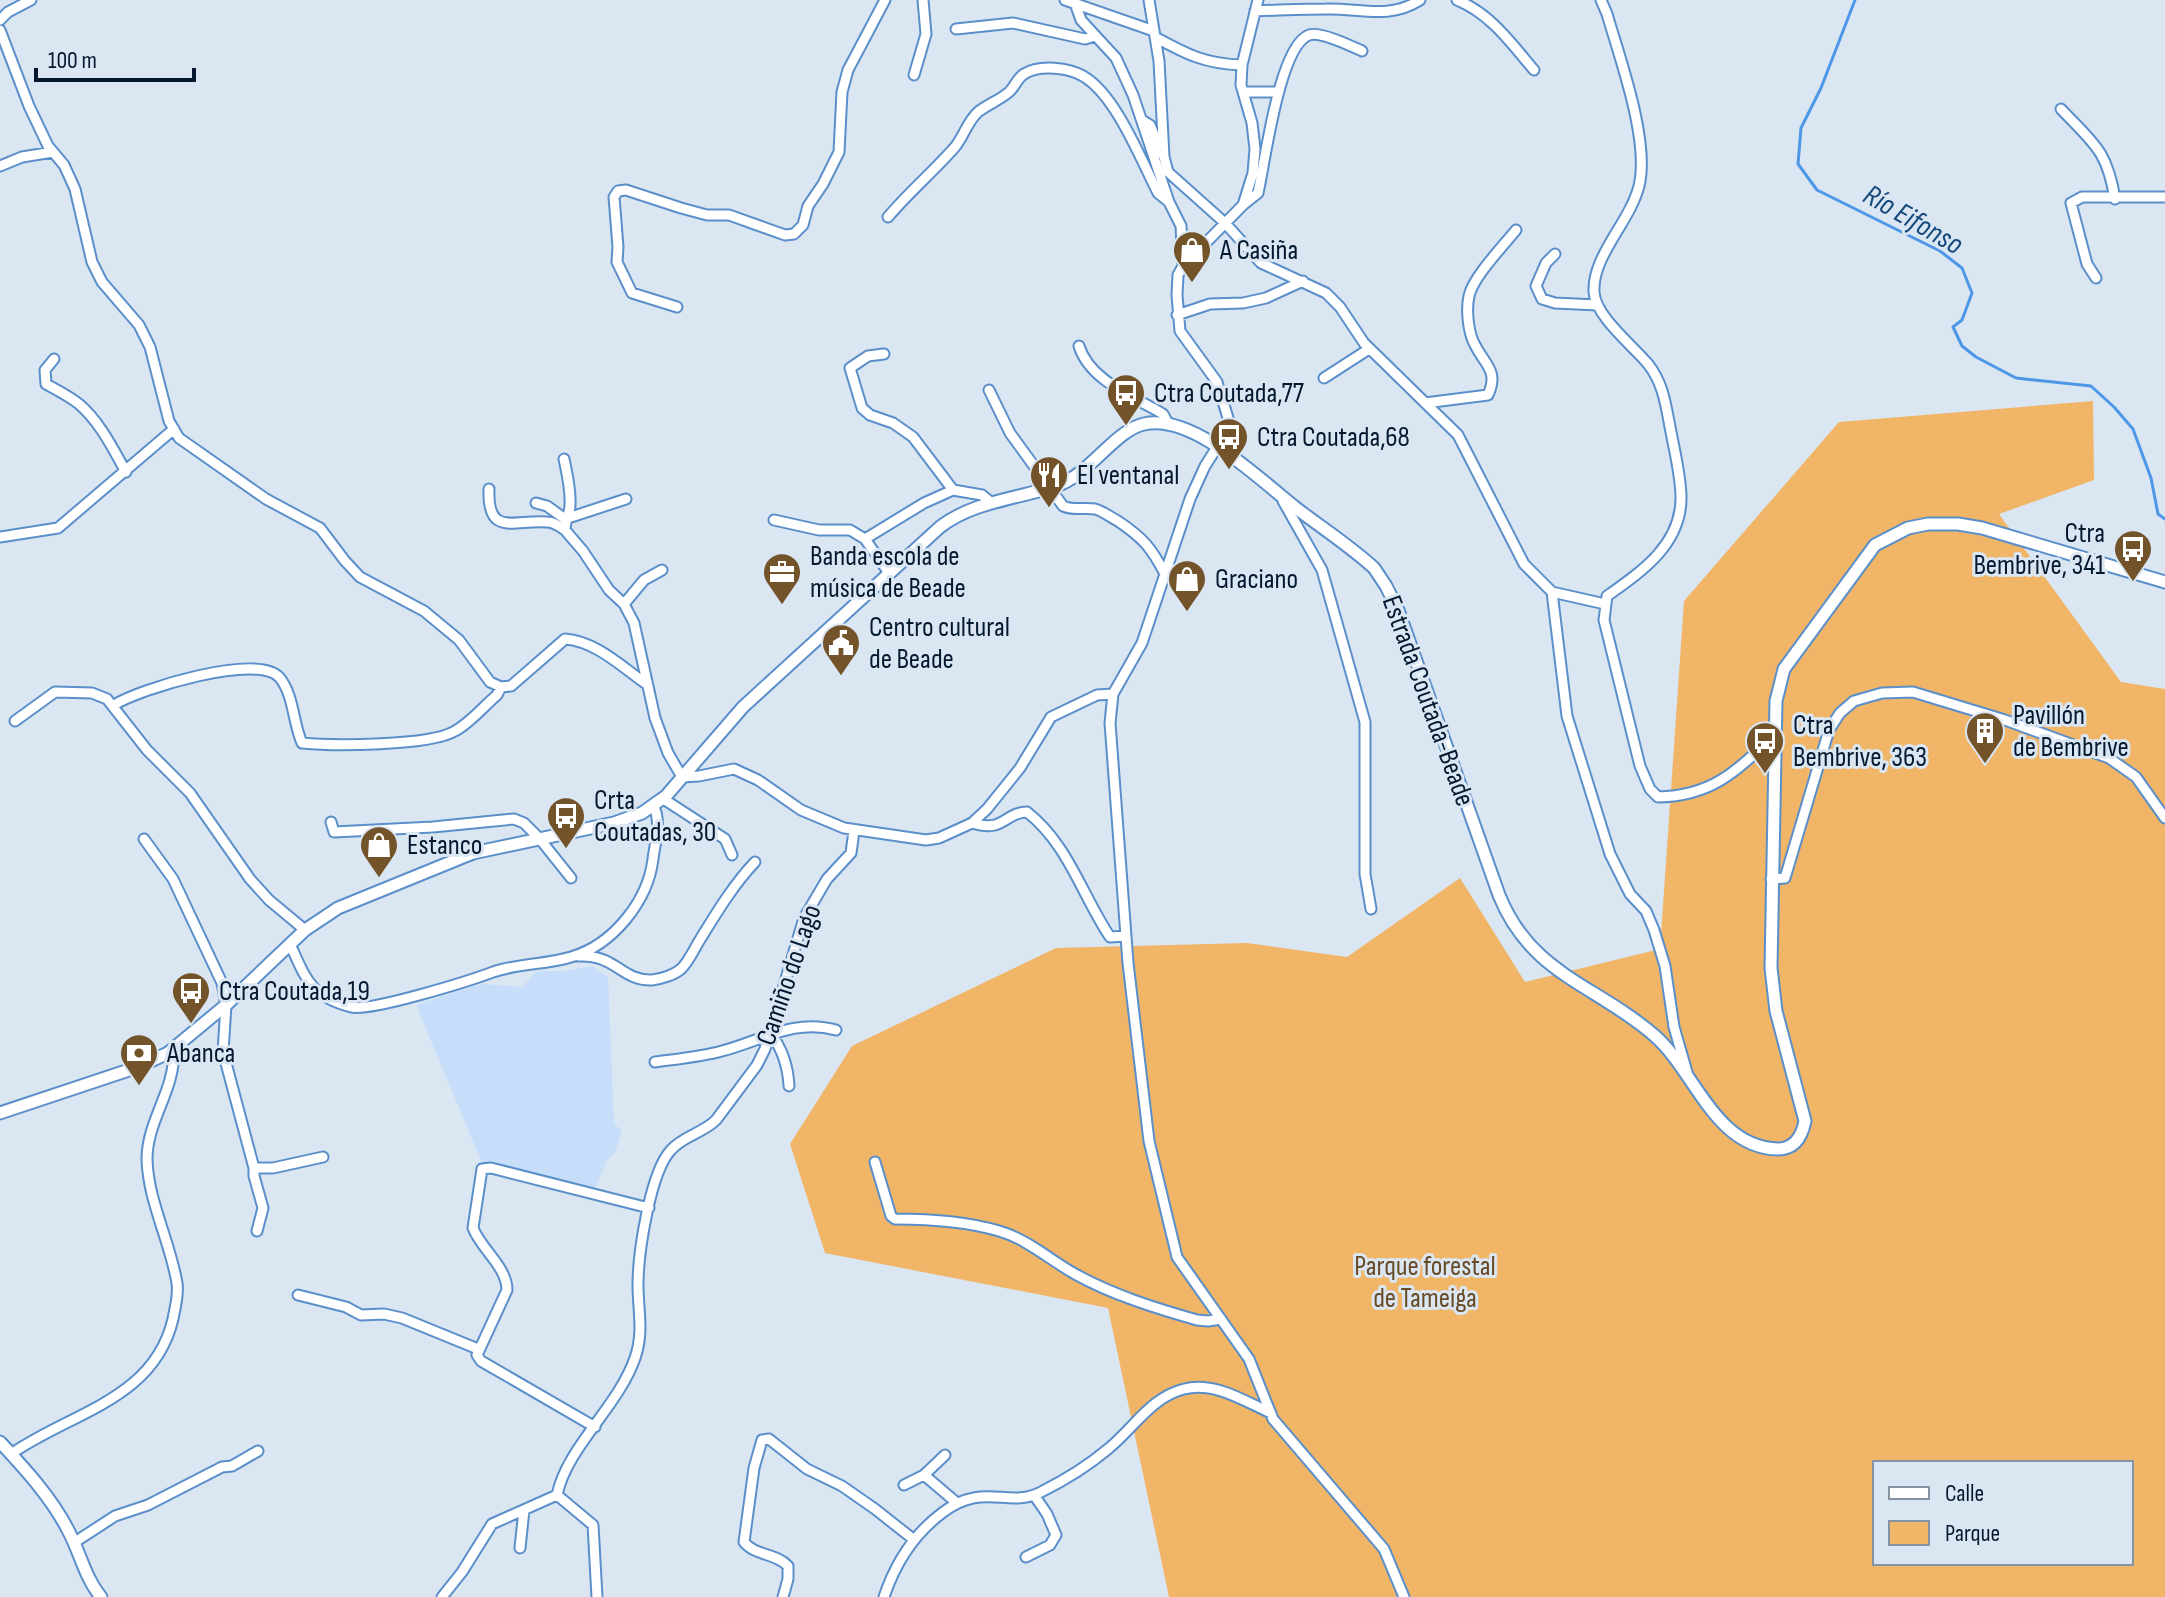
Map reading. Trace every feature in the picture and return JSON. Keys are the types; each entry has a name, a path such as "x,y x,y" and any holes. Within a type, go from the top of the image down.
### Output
{"street":[{"path":"0,20 31,0"},
{"path":"677,307 632,293 622,276 617,262 614,197 618,191 626,190 707,215 729,215 774,232 794,234 803,225 808,206 839,152 842,92 848,70 885,0"},
{"path":"914,75 926,34 923,0"},
{"path":"1065,0 1152,32 1194,58 1242,65"},
{"path":"1149,0 1160,75 1164,157"},
{"path":"1243,205 1253,173 1255,149 1252,123 1243,92 1242,65 1258,0"},
{"path":"1255,11 1328,9 1382,13 1420,0"},
{"path":"1457,0 1493,22 1534,70"},
{"path":"1601,0 1633,108 1641,159 1640,184 1632,207 1599,266 1593,295 1602,313 1649,366 1662,386 1682,500 1677,521 1661,554 1607,596 1604,620 1640,766 1650,789 1658,797 1681,797 1732,775 1775,734"},
{"path":"1076,6 1081,20 1116,58 1169,202 1181,226 1183,266"},
{"path":"956,29 1013,23 1085,39 1095,36"},
{"path":"0,30 29,106 75,189 92,262 102,282 139,325 150,347 169,421 179,438 266,499 320,528 360,577 424,611 459,640 490,682 501,687 511,686 565,639 579,640 600,651 645,683"},
{"path":"1362,51 1319,34 1310,34 1301,41 1278,92 1258,193 1183,266 1178,275 1177,315 1180,331 1217,382 1228,418 1228,430 1205,466 1190,499 1142,643 1113,694 1110,723 1126,936 1149,1141 1177,1257 1249,1359 1273,1419 1384,1549 1404,1597"},
{"path":"888,217 958,143 967,124 977,113 1011,91 1024,74 1035,69 1068,70 1085,77 1117,115 1158,193 1169,202"},
{"path":"1243,92 1278,92"},
{"path":"2061,109 2100,149 2111,173 2115,199"},
{"path":"1141,120 1150,125 1168,172 1225,223 1261,263 1326,293 1340,307 1369,349 1458,435 1524,564 1552,592 1605,604"},
{"path":"0,166 22,157 53,152"},
{"path":"2096,278 2087,264 2071,203 2082,197 2165,197"},
{"path":"1425,403 1488,395 1493,383 1491,370 1473,342 1469,295 1516,230"},
{"path":"1555,254 1546,263 1536,286 1542,299 1555,303 1597,305"},
{"path":"1177,315 1210,304 1243,303 1266,298 1303,281"},
{"path":"1079,346 1083,360 1098,375 1163,414 1169,425"},
{"path":"1324,378 1369,349"},
{"path":"884,354 868,356 850,368 862,408 913,437 953,490"},
{"path":"54,359 45,370 46,384 87,413 108,440 126,472"},
{"path":"989,390 1010,433 1063,506 1072,510 1103,512 1142,537 1165,574"},
{"path":"0,1113 138,1067 175,1048 226,1005 305,930 338,908 473,853 614,823 642,813 658,802 682,777 743,707 947,522 992,503 1049,488 1085,470 1136,426 1152,423 1169,425"},
{"name":"Estrada Coutada-Beade","path":"1169,425 1191,432 1218,448 1363,558 1386,586 1407,634 1499,895 1518,933 1534,952 1558,971 1649,1031 1667,1049 1718,1117 1741,1137 1779,1149 1788,1147 1800,1137 1805,1121 1776,1011 1771,968 1776,701 1784,669 1875,545 1908,528 1943,524 1982,528 2165,582"},
{"path":"0,537 58,528 174,429"},
{"path":"564,459 571,509 565,524"},
{"path":"489,489 492,515 499,522 512,524 550,521 565,524 626,499"},
{"path":"865,539 924,503 953,490 982,495 992,503"},
{"path":"1278,494 1296,520 1322,570 1365,722 1365,874 1371,909"},
{"path":"536,503 547,506 565,524 609,590 624,604 634,623 645,683 664,744 682,777"},
{"path":"774,520 819,530 850,530 865,539 889,573"},
{"path":"624,604 644,580 662,570"},
{"path":"1552,592 1567,716 1610,854 1630,894 1646,911 1654,930 1665,966 1674,1027 1690,1080"},
{"path":"114,705 128,697 197,677 258,668 272,671 281,679 302,743 375,744 434,738 455,732 497,695 501,687"},
{"path":"15,721 55,692 92,693 114,705 147,750 190,793 250,879 269,900 305,930"},
{"path":"1771,879 1785,878 1829,730 1840,713 1854,701 1882,693 1913,692 2005,720 2109,758 2136,777 2165,818"},
{"path":"682,777 740,770 801,810 854,831 926,840 953,833 972,823 987,809 1020,768 1051,717 1097,695 1113,694"},
{"path":"658,802 725,839 732,855"},
{"path":"575,956 612,935 646,888 651,873 658,802"},
{"path":"972,823 996,826 1019,812 1027,812 1065,854 1110,937 1126,936"},
{"path":"331,822 334,832 514,819 524,823 539,838 571,878"},
{"name":"Camiño do Lago","path":"557,1495 565,1470 619,1391 635,1359 641,1326 638,1263 655,1178 665,1157 678,1142 708,1128 757,1065 771,1034 804,918 827,879 851,853 854,831"},
{"path":"144,839 173,879 222,983 226,1005 223,1052 263,1208 257,1231"},
{"path":"290,944 308,983 318,993 354,1008 461,984 514,965 575,956 594,955 607,959 628,974 653,980 682,968 714,917 755,862"},
{"path":"655,1062 724,1051 771,1034 815,1024 836,1030"},
{"path":"771,1034 781,1047 789,1086"},
{"path":"11,1454 118,1396 145,1372 165,1343 178,1291 147,1161 150,1134 168,1086 175,1048"},
{"path":"254,1168 273,1168 323,1157"},
{"path":"875,1162 891,1216 895,1219 948,1221 999,1231 1114,1292 1197,1320 1221,1319"},
{"path":"595,1427 481,1361 477,1355 507,1290 503,1274 476,1237 473,1228 482,1169 491,1168 649,1208"},
{"path":"298,1295 346,1307 361,1315 384,1314 402,1318 478,1349"},
{"path":"884,1597 913,1539 940,1514 957,1503 984,1495 1034,1495 1108,1450 1159,1400 1182,1389 1215,1389 1271,1413"},
{"path":"783,1597 788,1566 744,1542 754,1468 762,1440 771,1440 807,1469 842,1486 913,1539"},
{"path":"0,1442 49,1500 75,1542 92,1585 101,1597"},
{"path":"75,1542 115,1516 148,1505 258,1451"},
{"path":"904,1485 924,1475 945,1455"},
{"path":"924,1475 957,1503"},
{"path":"442,1597 492,1524 557,1495 593,1525 597,1597"},
{"path":"1026,1557 1050,1545 1056,1535 1034,1495"},
{"path":"520,1548 524,1510"}],"shaded area":[{"path":"592,966 608,977 614,1123 622,1132 594,1191 482,1163 416,1005 481,984 522,987 537,971 566,971"}],"green space":[{"name":"Parque forestal de Tameiga","path":"2093,401 2094,480 1999,514 2121,682 2165,689 2165,1597 1169,1597 1108,1308 825,1253 790,1144 852,1046 1056,948 1247,943 1347,957 1460,878 1525,982 1660,949 1684,601 1839,422"}],"waterway":[{"name":"Río Eifonso","path":"1855,0 1821,88 1801,128 1798,164 1817,190 1940,251 1962,268 1972,293 1962,320 1953,327 1962,346 1976,357 2016,378 2091,386 2114,407 2133,429 2151,478 2158,514 2165,519"}],"place":[{"name":"A Casiña","path":"1192,284"},
{"name":"Ctra Coutada,77","path":"1126,427"},
{"name":"Ctra Coutada,68","path":"1229,471"},
{"name":"El ventanal","path":"1049,509"},
{"name":"Ctra Bembrive, 341","path":"2133,583"},
{"name":"Banda escola de música de Beade","path":"782,606"},
{"name":"Graciano","path":"1187,613"},
{"name":"Centro cultural de Beade","path":"841,677"},
{"name":"Pavillón de Bembrive","path":"1985,765"},
{"name":"Ctra Bembrive, 363","path":"1765,775"},
{"name":"Crta Coutadas, 30","path":"566,850"},
{"name":"Estanco","path":"379,879"},
{"name":"Ctra Coutada,19","path":"191,1025"},
{"name":"Abanca","path":"139,1087"}]}
